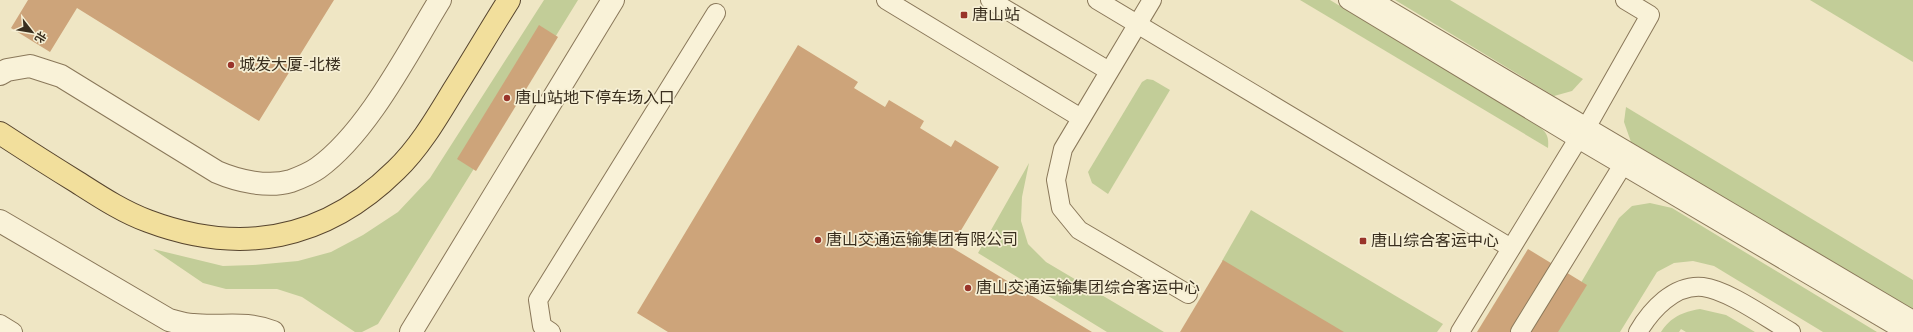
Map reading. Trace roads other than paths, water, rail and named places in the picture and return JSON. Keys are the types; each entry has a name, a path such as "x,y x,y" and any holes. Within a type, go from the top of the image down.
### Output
{"main road":[{"path":"0,133 104,199 147,221 189,234 231,240 268,238 310,228 356,205 397,170 430,128 509,0"}],"street":[{"path":"0,74 7,70 30,66 61,76 217,172 238,181 265,183 290,181 318,169 346,143 374,108 440,0"},
{"path":"411,332 613,0"},
{"path":"0,221 169,320 193,326 241,324 263,328 273,332"}],"lane":[{"path":"886,0 1081,118"},
{"path":"990,0 1109,71"},
{"path":"1097,0 1510,248"},
{"path":"1152,0 1063,149 1056,180 1061,208 1079,230 1188,294"},
{"path":"1348,0 1626,160 1906,332"},
{"path":"1372,0 1582,134"},
{"path":"1460,332 1510,248 1582,134 1650,15 1625,0"},
{"path":"551,332 542,326 538,300 716,12"},
{"path":"1626,160 1913,320"},
{"path":"1520,332 1626,160"},
{"path":"1638,332 1659,303 1681,290 1703,287 1732,297 1791,332"},
{"path":"0,324 13,332"}],"place":[{"name":"唐山站","path":"964,15"},
{"name":"城发大厦-北楼","path":"231,65"},
{"name":"唐山站地下停车场入口","path":"507,98"},
{"name":"唐山交通运输集团有限公司","path":"818,240"},
{"name":"唐山综合客运中心","path":"1363,241"},
{"name":"唐山交通运输集团综合客运中心","path":"968,288"}]}
